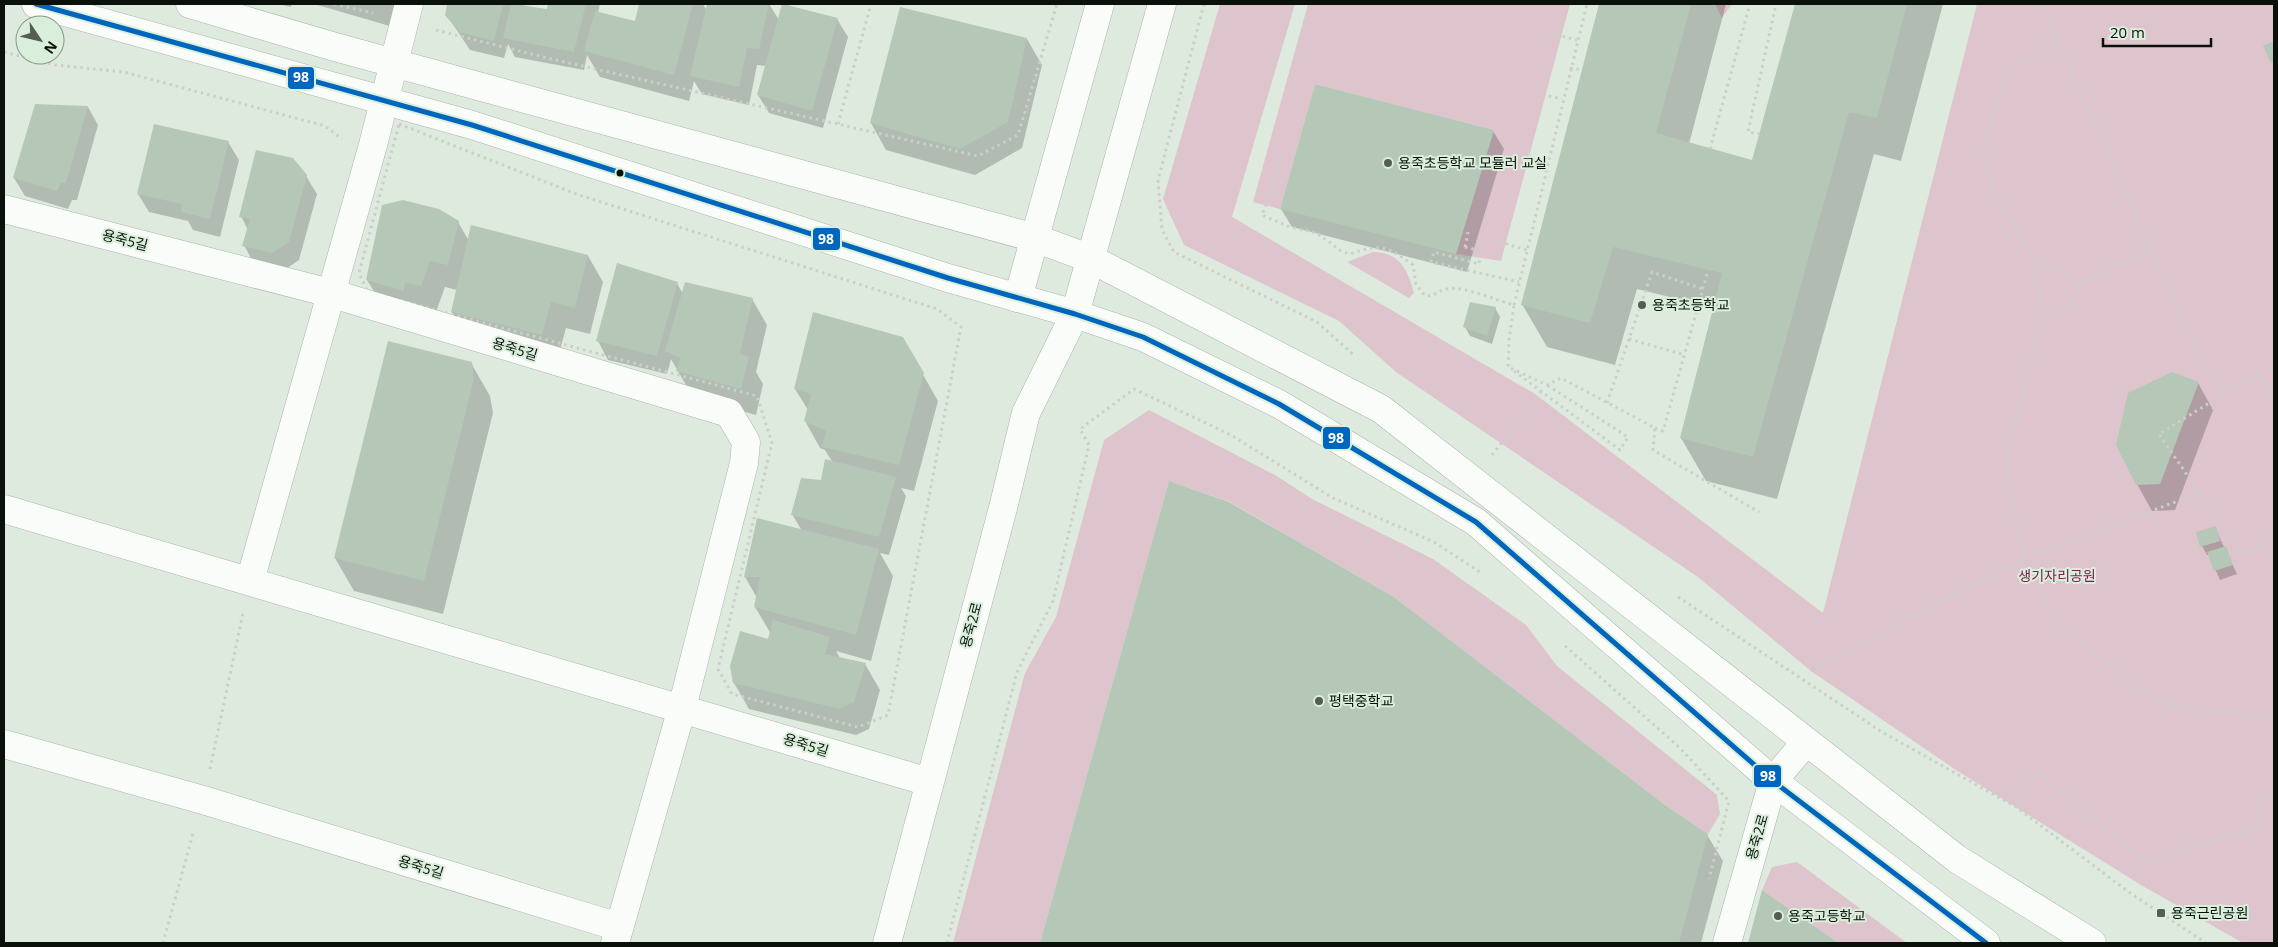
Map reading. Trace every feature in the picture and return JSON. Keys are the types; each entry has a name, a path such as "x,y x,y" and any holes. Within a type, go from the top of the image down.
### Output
{"street":[{"path":"36,4 384,99 1018,298 1075,314 1143,337 1279,404 1476,522 1773,780 1986,943"},
{"path":"190,4 394,63 1035,238 1091,259 1381,409 1957,860 2092,943"},
{"path":"250,581 373,145 409,4"},
{"path":"1018,298 1100,4"},
{"name":"용죽2로","path":"887,943 1026,413 1075,314 1162,4"},
{"name":"용죽5길","path":"4,209 330,293 729,413 746,442 744,463 682,708 617,935 203,800 4,744"},
{"name":"용죽5길","path":"4,509 929,782"},
{"name":"용죽2로","path":"1727,943 1773,780 1806,742"}],"path":[{"path":"334,4 378,15"},
{"path":"838,124 871,4"},
{"path":"428,28 547,58 978,156 1018,136 1057,4"},
{"path":"1204,4 1158,180 1162,230 1174,252 1317,322 1361,362"},
{"path":"1508,367 1509,340 1519,282 1562,99 1587,4"},
{"path":"1710,149 1750,4"},
{"path":"1760,134 1748,132 1776,4"},
{"path":"2042,4 2218,397"},
{"path":"1550,33 1577,40"},
{"path":"2057,37 2014,66 2001,92 1983,149 1995,194 2030,253 2040,297 2042,323 2010,440 2009,480 2014,519 2025,557 2055,621 2153,700 2204,711 2274,716"},
{"path":"4,52 55,66 124,72 325,126 342,138 344,146"},
{"path":"1570,68 1582,70"},
{"path":"1536,93 1562,99"},
{"path":"1280,157 1271,192 1262,215 1290,227 1317,233 1341,251 1350,254 1370,247 1392,250 1413,265 1416,284 1425,296 1435,296 1447,288 1459,289 1514,306"},
{"path":"1271,192 1283,196"},
{"path":"1463,231 1468,232 1465,247 1481,251 1479,264 1434,252 1431,262 1519,282"},
{"path":"1493,240 1527,250"},
{"path":"2042,323 2070,306 2080,285 2150,247"},
{"path":"2030,253 2080,285"},
{"path":"1547,385 1561,378 1663,431 1708,270"},
{"path":"1607,403 1652,272 1703,289"},
{"path":"1629,340 1685,355"},
{"path":"1508,367 1547,385 1628,437 1620,450 1508,367"},
{"path":"2274,401 2258,372 2159,434 2242,555 2274,538"},
{"path":"947,943 1017,672 1053,601 1089,445 1080,429 1134,389 1231,435 1333,498 1434,542 1482,573"},
{"path":"1492,456 1541,392"},
{"path":"1655,428 1653,450 1759,512"},
{"path":"1483,450 1498,460"},
{"path":"1811,671 2025,557 2200,493"},
{"path":"163,943 203,800 250,581"},
{"path":"1672,592 1882,732 2016,807 2130,893 2206,943"},
{"path":"1563,644 1680,748 1729,801 1707,886"},
{"path":"2016,807 2037,772 2145,861 2205,842 2256,829 2261,795 2274,793"}],"green space":[{"name":"생기자리공원","path":"1220,4 1295,4 1232,217 1535,394 1823,613 1977,4 2274,4 2274,943 2243,943 2141,885 1956,770 1811,671 1698,577 1396,372 1339,321 1184,245 1163,199"},
{"path":"1308,4 1570,4 1501,261 1456,254 1494,130 1315,84 1280,209 1253,202"},
{"path":"1715,4 1732,4 1722,18"},
{"path":"1373,252 1390,255 1406,270 1414,293 1409,298 1347,262"},
{"path":"1149,410 1275,475 1312,499 1433,559 1526,625 1557,666 1717,795 1720,814 1708,834 1665,805 1394,597 1230,502 1169,481 1040,943 953,943 1025,673 1056,617 1104,440"},
{"path":"1797,862 1907,943 1839,943 1762,890 1772,867"}],"building":[{"path":"447,4 503,4 494,41 459,32 445,15"},
{"path":"511,4 547,9 548,4 586,4 574,52 503,38"},
{"path":"639,4 693,4 674,75 584,51 595,11 635,21"},
{"path":"707,4 769,4 759,49 747,48 739,87 690,76"},
{"path":"782,4 838,18 812,111 757,95"},
{"name":"용죽초등학교","path":"1599,4 1691,4 1656,133 1752,160 1795,4 1907,4 1877,118 1849,112 1753,457 1680,438 1722,273 1613,247 1590,323 1521,305"},
{"path":"900,7 1027,38 1008,122 960,149 870,123"},
{"path":"2274,41 2274,61 2271,63 2263,46"},
{"name":"용죽초등학교 모듈러 교실","path":"1315,84 1494,130 1456,254 1280,209"},
{"path":"35,104 88,106 66,183 61,183 57,191 13,178"},
{"path":"154,124 229,141 210,219 181,212 182,204 137,194"},
{"path":"256,150 293,158 307,175 289,242 272,253 242,246 250,219 239,217"},
{"path":"403,200 439,209 459,221 448,265 430,261 421,286 405,283 404,291 366,280 382,205"},
{"path":"471,225 588,255 575,308 551,302 542,335 451,312"},
{"path":"617,263 678,282 657,356 596,341"},
{"path":"685,282 753,298 740,353 749,357 741,389 676,371 680,358 665,351"},
{"path":"1470,302 1496,307 1487,336 1463,327"},
{"path":"813,312 903,337 924,373 899,465 822,447 826,431 804,421 811,394 794,389"},
{"path":"388,341 472,362 474,379 424,581 334,558"},
{"path":"2172,372 2199,382 2160,484 2136,485 2116,445 2128,393"},
{"path":"825,459 896,477 879,537 791,515 801,478 821,480"},
{"name":"평택중학교","path":"1169,481 1229,502 1394,597 1665,805 1708,834 1679,943 1040,943"},
{"path":"757,518 879,549 856,635 754,607 760,577 744,577"},
{"path":"2216,526 2220,541 2200,547 2196,532"},
{"path":"2226,546 2233,565 2214,571 2207,552"},
{"path":"773,620 830,637 825,654 866,663 854,702 840,709 733,683 730,666 740,631 768,639"},
{"name":"용죽고등학교","path":"1762,890 1839,943 1748,943"}],"transit line":[{"name":"98","path":"36,4 472,125 948,278 1075,314 1143,337 1279,404 1476,522 1773,781 1986,943"}],"place":[{"name":"용죽초등학교 모듈러 교실","path":"1388,163"},
{"name":"용죽초등학교","path":"1642,305"},
{"name":"평택중학교","path":"1319,701"},
{"name":"용죽근린공원","path":"2161,913"},
{"name":"용죽고등학교","path":"1778,916"}]}
